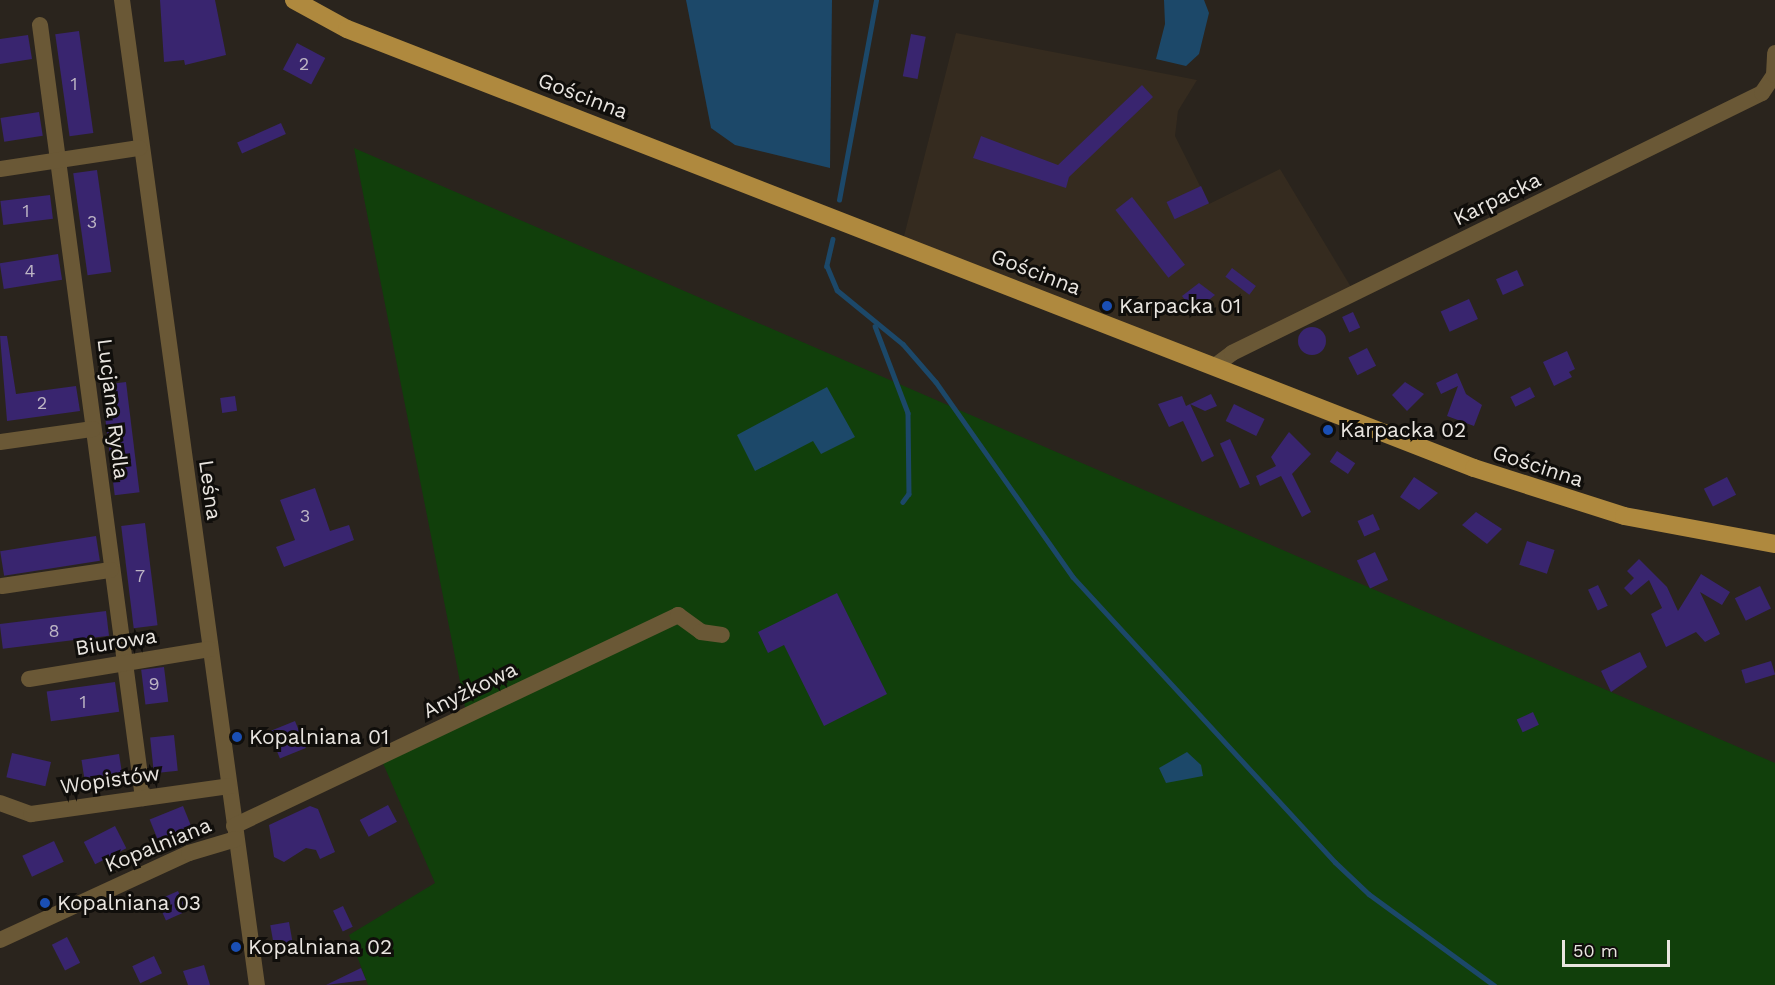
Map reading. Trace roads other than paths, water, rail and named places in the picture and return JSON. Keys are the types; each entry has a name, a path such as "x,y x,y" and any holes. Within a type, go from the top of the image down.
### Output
{"main road":[{"name":"Gościnna","path":"294,0 347,29 1535,490 1624,516 1775,544"}],"street":[{"name":"Leśna","path":"122,0 140,148 257,985"},
{"name":"Lucjana Rydla","path":"40,25 123,663 143,798"},
{"name":"Karpacka","path":"1215,366 1242,348 1762,93 1774,75 1775,53"},
{"path":"0,169 140,148"},
{"path":"0,442 93,429"},
{"path":"2,586 111,570"},
{"name":"Anyżkowa","path":"235,833 678,615 701,632 722,635"},
{"name":"Biurowa","path":"30,679 210,649"},
{"name":"Wopistów","path":"0,803 31,814 229,786"},
{"name":"Kopalniana","path":"0,940 235,833"}],"water":[{"path":"686,0 832,0 830,168 735,145 711,128"},
{"path":"1164,0 1204,0 1209,13 1199,54 1186,66 1156,59 1165,24"},
{"path":"827,387 855,437 821,454 813,441 755,471 737,435"},
{"path":"1187,752 1201,765 1203,776 1166,783 1159,768"}],"waterway":[{"path":"839,200 876,0"},
{"path":"833,239 827,266 837,290 903,344 936,382 1073,577 1335,862 1369,894 1494,985"},
{"path":"875,326 908,413 909,494 903,502"}],"place":[{"name":"Karpacka 01","path":"1107,306"},
{"name":"Karpacka 02","path":"1328,430"},
{"name":"Kopalniana 01","path":"237,737"},
{"name":"Kopalniana 03","path":"45,903"},
{"name":"Kopalniana 02","path":"236,947"}]}
